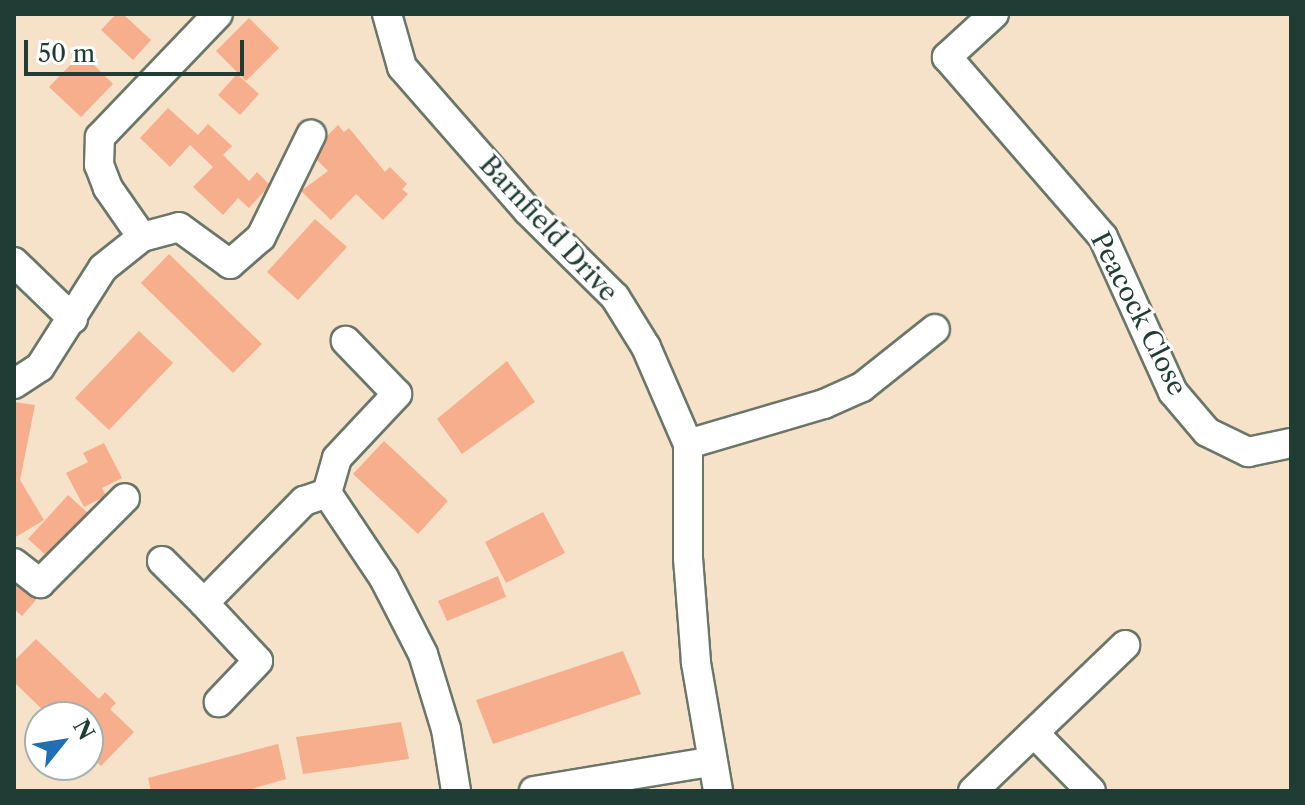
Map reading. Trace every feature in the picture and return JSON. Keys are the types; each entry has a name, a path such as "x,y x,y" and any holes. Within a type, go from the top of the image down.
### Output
{"street":[{"path":"142,237 108,188 99,165 100,137 218,14"},
{"name":"Barnfield Drive","path":"387,14 402,67 528,211 615,297 646,347 688,444 688,558 710,762 718,791"},
{"name":"Peacock Close","path":"994,14 947,57 1103,237 1173,392 1207,432 1248,452 1291,443"},
{"path":"14,384 40,367 103,268 142,237 179,227 230,264 261,237 311,135"},
{"path":"14,262 73,319"},
{"path":"688,444 850,393 935,329"},
{"path":"346,341 397,394 337,458 327,493 384,578 423,654 446,729 456,791"},
{"path":"204,603 304,501 327,493"},
{"path":"14,563 40,583 125,498"},
{"path":"162,561 258,661 219,702"},
{"path":"973,791 1125,645"},
{"path":"1034,733 1091,791"},
{"path":"534,791 710,762"}],"building":[{"path":"116,14 123,14 151,40 133,60 101,30"},
{"path":"249,18 279,48 246,81 216,51"},
{"path":"82,53 113,84 81,117 49,87"},
{"path":"237,74 259,94 240,115 218,95"},
{"path":"168,108 198,135 208,124 232,146 223,155 249,181 257,172 270,185 249,208 238,198 223,215 193,187 213,167 190,145 170,167 140,138"},
{"path":"338,125 344,132 349,128 385,172 390,167 407,184 402,189 408,194 383,220 356,194 331,220 301,191 328,171 310,153"},
{"path":"315,219 347,247 298,300 267,272"},
{"path":"169,254 262,344 233,373 141,283"},
{"path":"139,331 173,363 109,430 75,398"},
{"path":"507,361 535,402 462,454 437,419"},
{"path":"14,402 35,405 20,480 44,520 14,538"},
{"path":"384,441 448,501 418,534 353,474"},
{"path":"104,443 122,478 102,488 106,496 84,507 66,473 88,462 83,453"},
{"path":"68,495 88,513 48,557 28,539"},
{"path":"543,512 565,553 506,583 485,542"},
{"path":"14,571 40,595 22,616 14,609"},
{"path":"498,576 506,597 447,621 438,601"},
{"path":"36,639 99,699 105,692 116,703 110,709 134,732 104,763 104,701 34,701 14,682 14,661"},
{"path":"623,651 641,694 493,744 476,700"},
{"path":"401,722 409,759 303,774 296,737"},
{"path":"278,744 286,779 245,791 151,791 148,778"}]}
